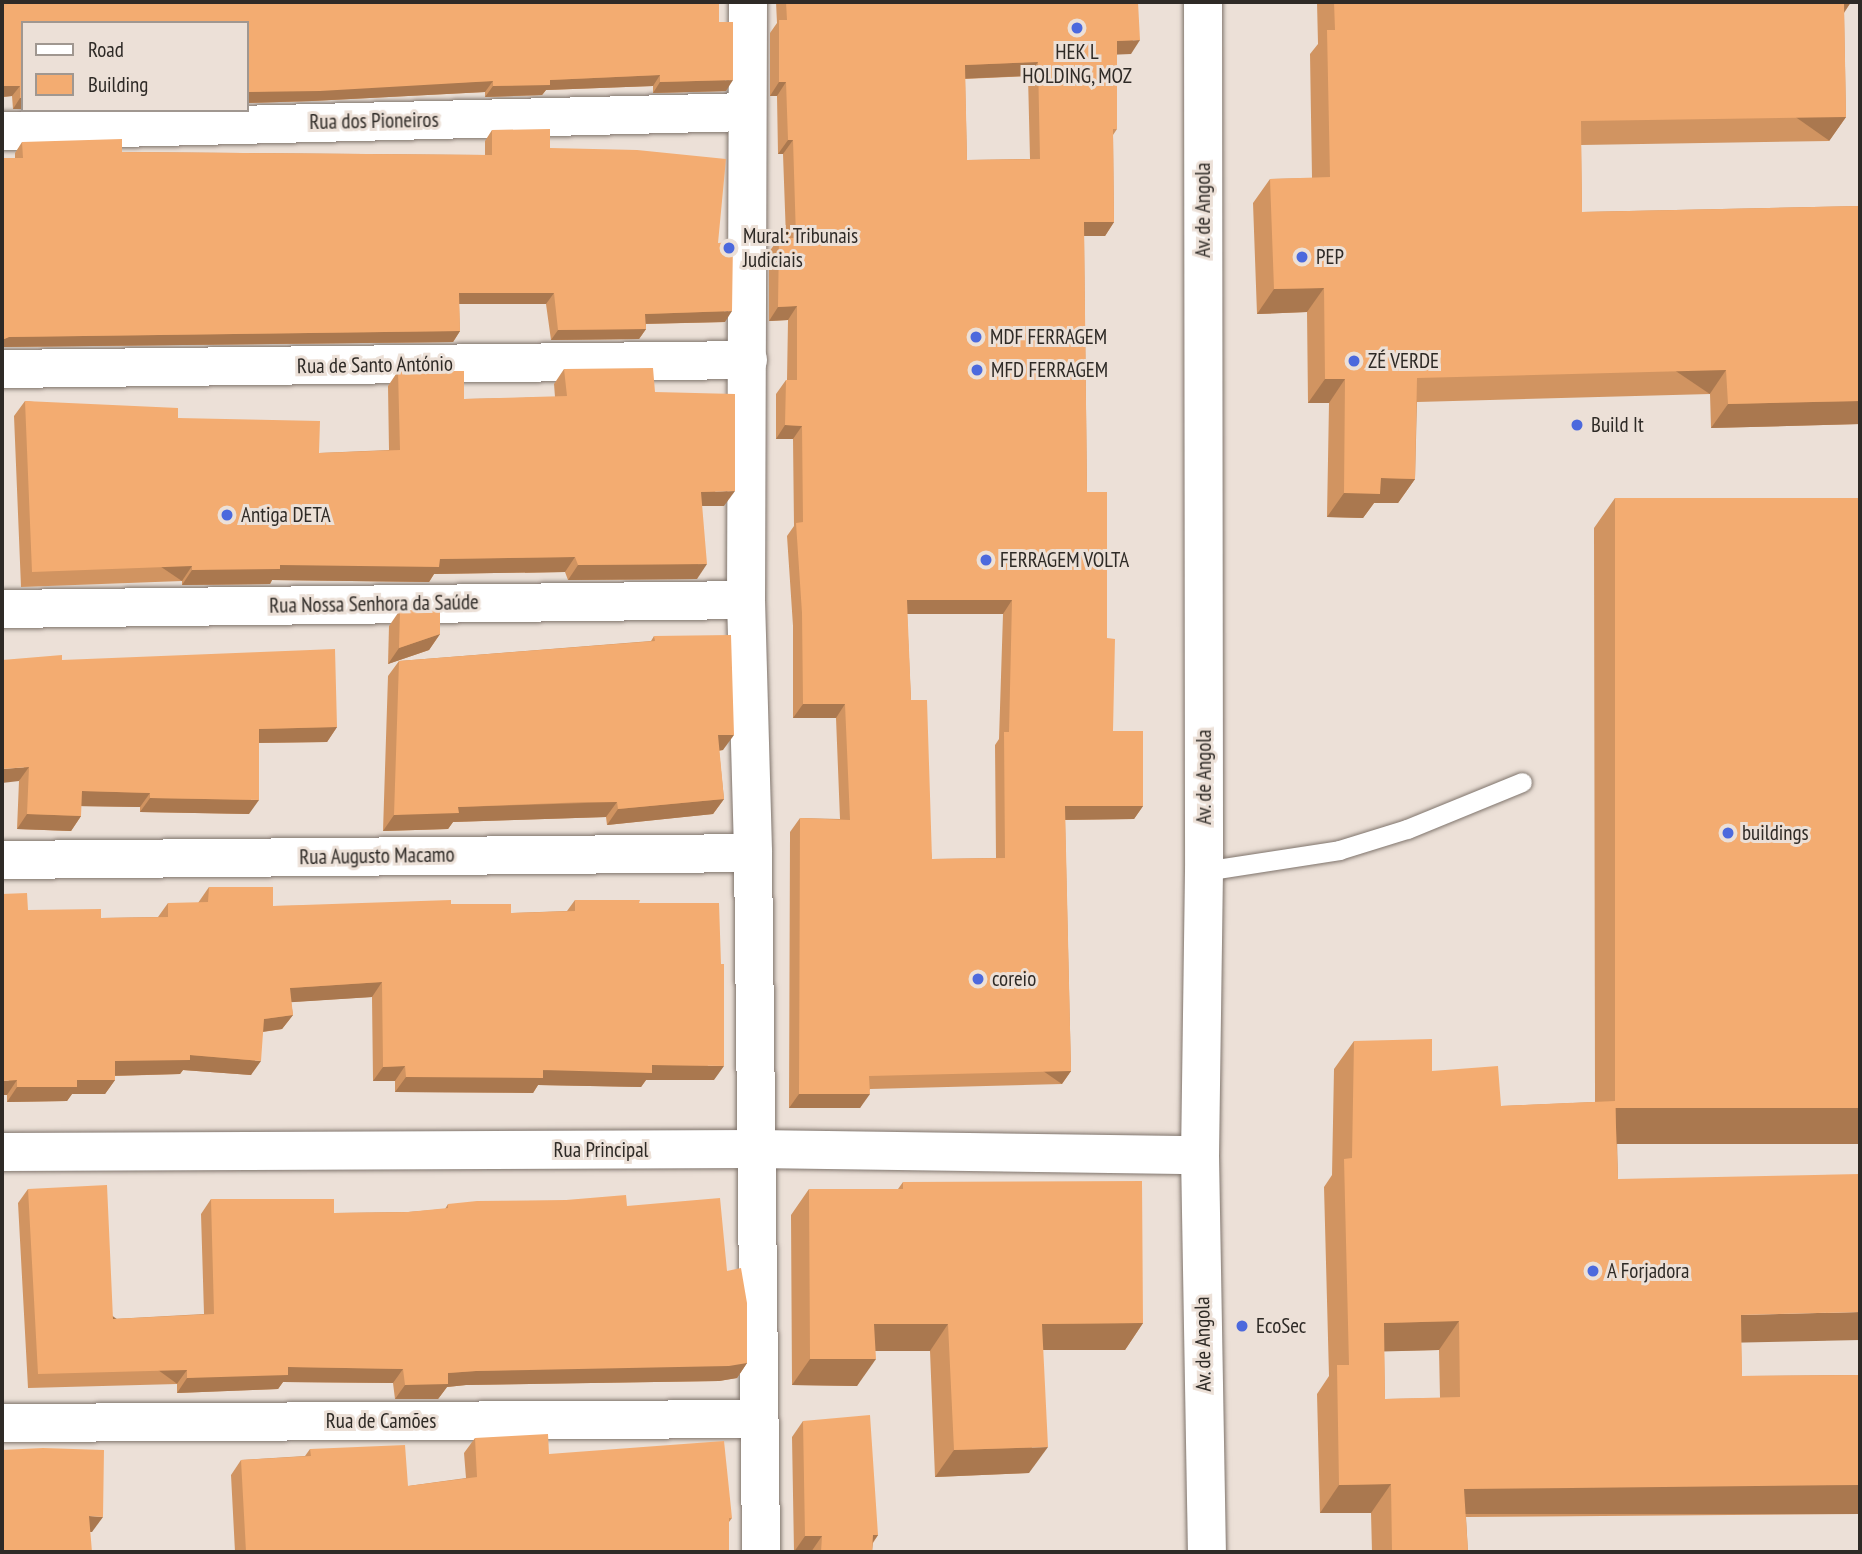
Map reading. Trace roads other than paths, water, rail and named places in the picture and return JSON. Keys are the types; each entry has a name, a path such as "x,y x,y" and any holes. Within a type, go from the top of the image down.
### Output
{"street":[{"path":"748,2 746,600 753,853 761,1552"},
{"name":"Av. de Angola","path":"1203,2 1204,872 1200,1155 1207,1552"},
{"name":"Rua dos Pioneiros","path":"2,131 747,111"},
{"name":"Rua de Santo António","path":"2,369 748,360"},
{"name":"Rua Nossa Senhora da Saúde","path":"2,609 746,600"},
{"name":"Rua Augusto Macamo","path":"2,860 753,853"},
{"name":"Rua Principal","path":"2,1152 756,1149 1200,1155"},
{"name":"Rua de Camões","path":"2,1423 759,1419"}],"lane":[{"path":"1204,872 1339,850 1407,829 1522,782"}],"place":[{"name":"HEK L HOLDING, MOZ","path":"1077,28"},
{"name":"Mural: Tribunais Judiciais","path":"729,248"},
{"name":"PEP","path":"1302,257"},
{"name":"MDF FERRAGEM","path":"976,337"},
{"name":"ZÉ VERDE","path":"1354,361"},
{"name":"MFD FERRAGEM","path":"977,370"},
{"name":"Build It","path":"1577,425"},
{"name":"Antiga DETA","path":"227,515"},
{"name":"FERRAGEM VOLTA","path":"986,560"},
{"name":"buildings","path":"1728,833"},
{"name":"coreio","path":"978,979"},
{"name":"A Forjadora","path":"1593,1271"},
{"name":"EcoSec","path":"1242,1326"}]}
